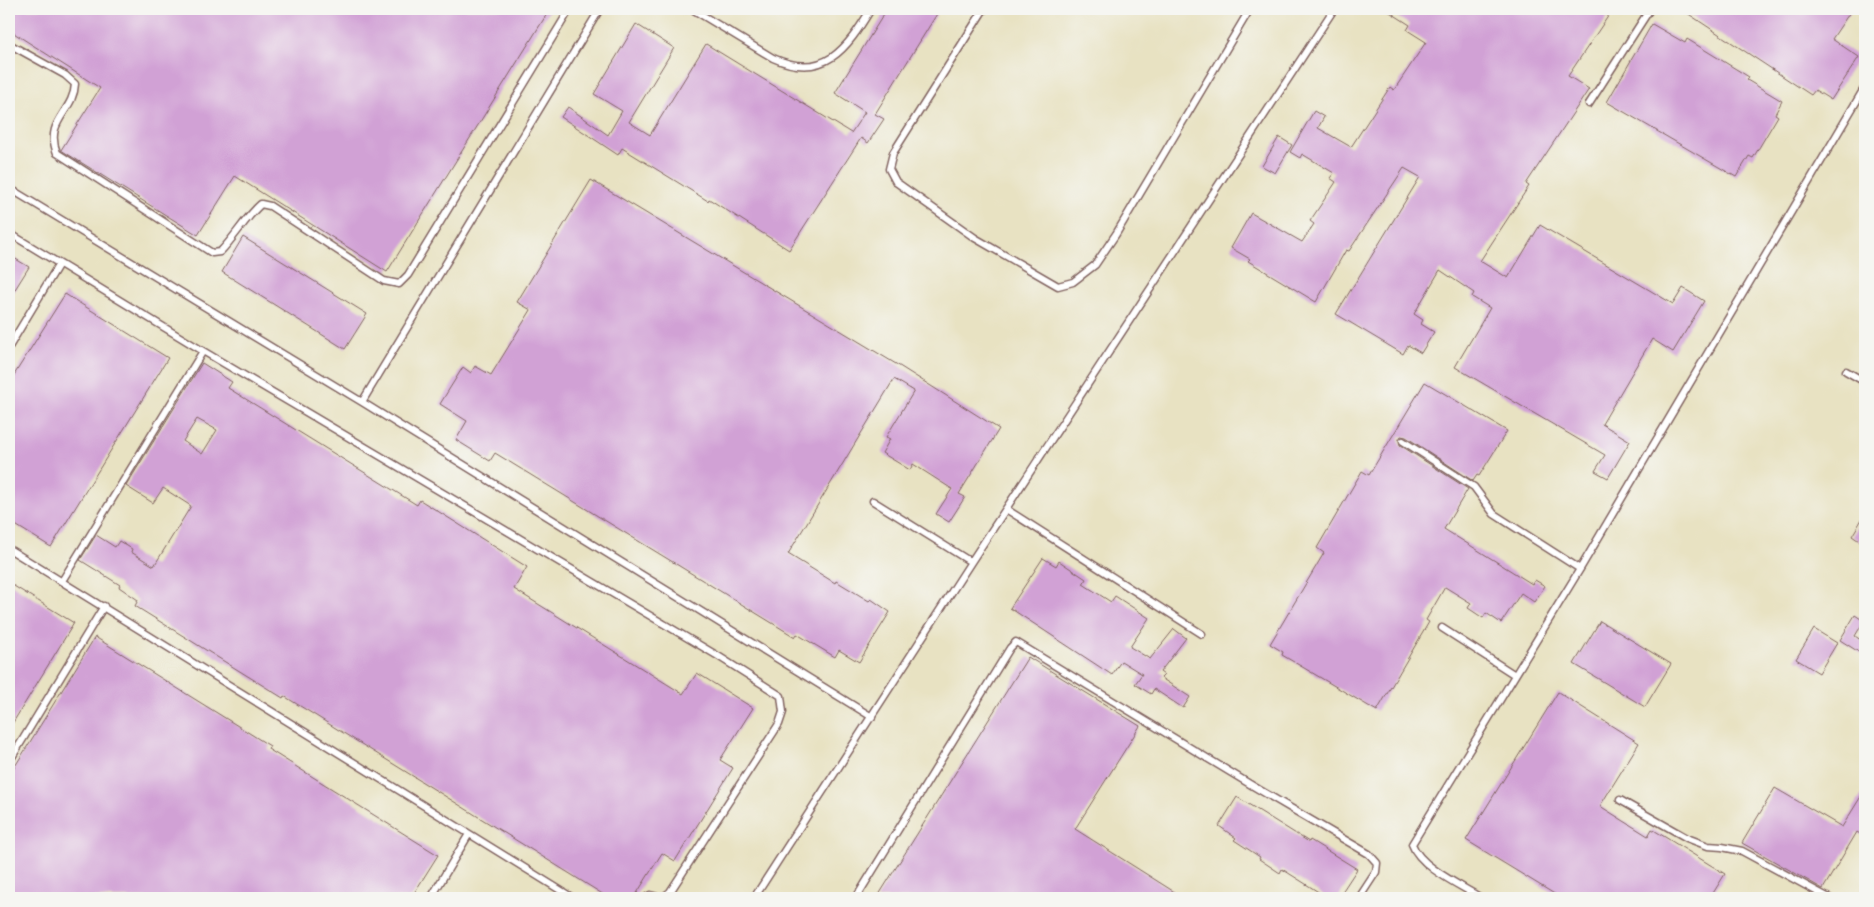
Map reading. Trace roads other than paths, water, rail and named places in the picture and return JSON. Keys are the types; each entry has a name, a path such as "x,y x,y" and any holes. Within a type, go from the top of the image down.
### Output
{"lane":[{"path":"9,44 65,75 75,84 75,93 54,130 53,143 57,153 212,253 220,252 228,245 261,204 270,206 384,281 399,284 408,275 570,9"},
{"path":"362,402 600,9"},
{"path":"692,9 773,58 784,63 804,66 823,62 836,55 855,36 871,9"},
{"path":"984,9 893,153 890,169 896,182 975,238 1058,286 1073,282 1095,265 1116,234 1250,9"},
{"path":"754,898 971,562 1334,9"},
{"path":"1589,104 1650,9"},
{"path":"1481,898 1424,861 1415,853 1412,844 1580,569 1865,87"},
{"path":"9,188 362,402 872,717"},
{"path":"9,233 202,351 718,656 781,696 784,712 779,724 670,892 662,898 650,895 646,898"},
{"path":"9,346 59,264"},
{"path":"62,581 202,351"},
{"path":"1846,371 1865,382"},
{"path":"1402,441 1474,487 1494,514 1580,569"},
{"path":"873,501 971,562"},
{"path":"1006,509 1202,634"},
{"path":"9,549 104,606 573,898"},
{"path":"9,762 104,606"},
{"path":"1442,628 1515,675"},
{"path":"856,898 1010,648 1016,642 1369,854 1377,863 1376,872 1359,898"},
{"path":"1620,800 1687,838 1708,846 1742,851 1829,898"},
{"path":"431,898 469,834"}]}
